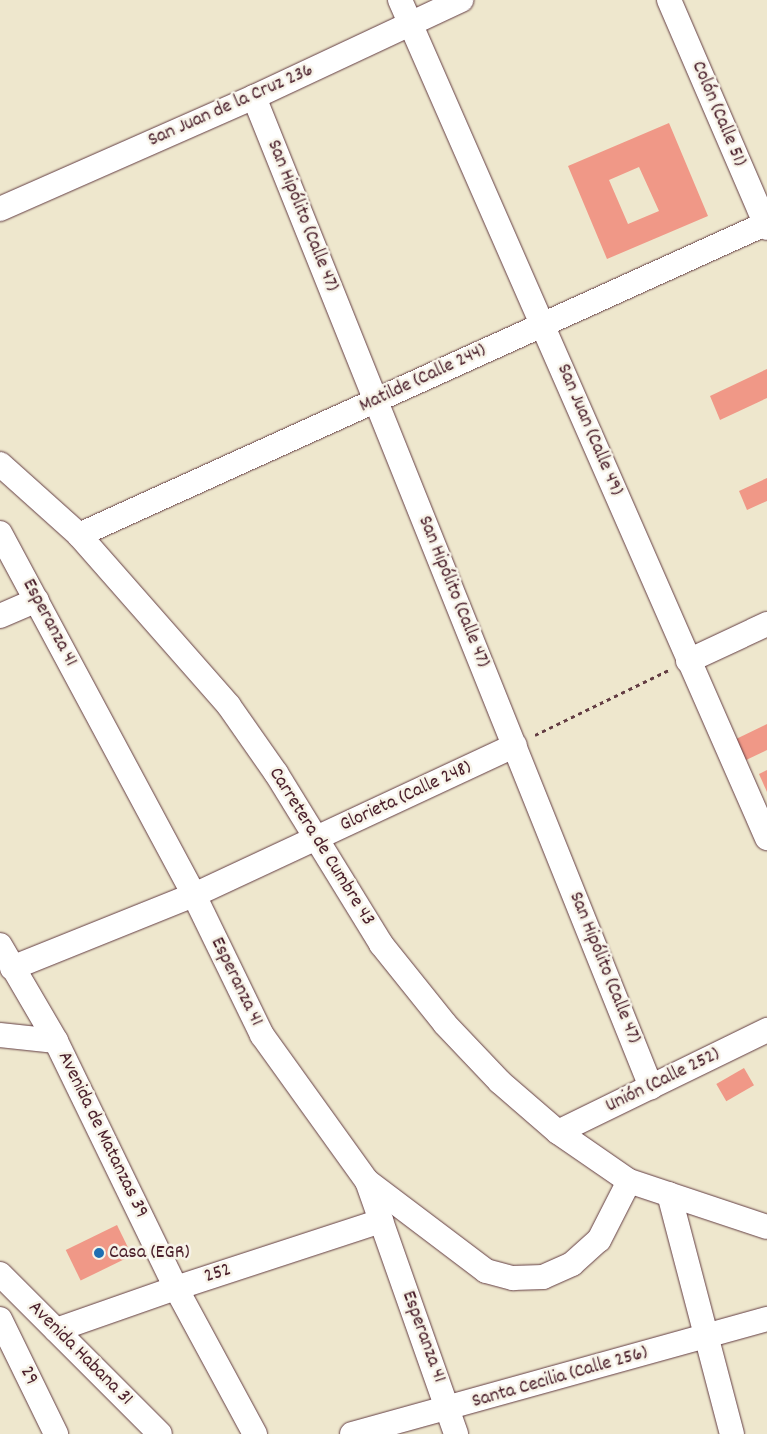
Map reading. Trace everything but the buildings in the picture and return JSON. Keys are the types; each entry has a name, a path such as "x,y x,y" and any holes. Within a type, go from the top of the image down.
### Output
{"street":[{"name":"San Juan (Calle 49)","path":"400,0 767,838"},
{"name":"San Juan de la Cruz 236","path":"0,209 254,97 461,0"},
{"name":"Colón (Calle 51)","path":"668,0 766,225"},
{"name":"San Hipólito (Calle 47)","path":"254,97 651,1087"},
{"name":"Matilde (Calle 244)","path":"79,536 543,324 766,225"},
{"name":"Carretera de Cumbre 43","path":"0,464 79,536 229,706 276,773 381,944 445,1024 500,1082 558,1132 630,1180 767,1227"},
{"name":"Esperanza 41","path":"0,533 194,895 262,1035 367,1181 449,1409 456,1434"},
{"path":"0,616 37,600"},
{"path":"688,661 767,624"},
{"name":"Glorieta (Calle 248)","path":"12,968 194,895 317,840 515,745"},
{"name":"Avenida de Matanzas 39","path":"0,945 56,1040 176,1288 255,1434"},
{"name":"Unión (Calle 252)","path":"558,1132 767,1030"},
{"path":"0,1035 56,1040"},
{"path":"367,1181 486,1270 513,1278 543,1277 572,1264 599,1240 630,1180"},
{"path":"669,1194 732,1434"},
{"name":"252","path":"56,1330 176,1288 381,1221"},
{"name":"Avenida Habana 31","path":"0,1274 160,1434"},
{"name":"29","path":"0,1319 56,1434"},
{"name":"Santa Cecilia (Calle 256)","path":"352,1434 449,1409 767,1319"}],"path":[{"path":"515,745 688,661"}],"place":[{"name":"Casa (EGR)","path":"99,1253"}]}
